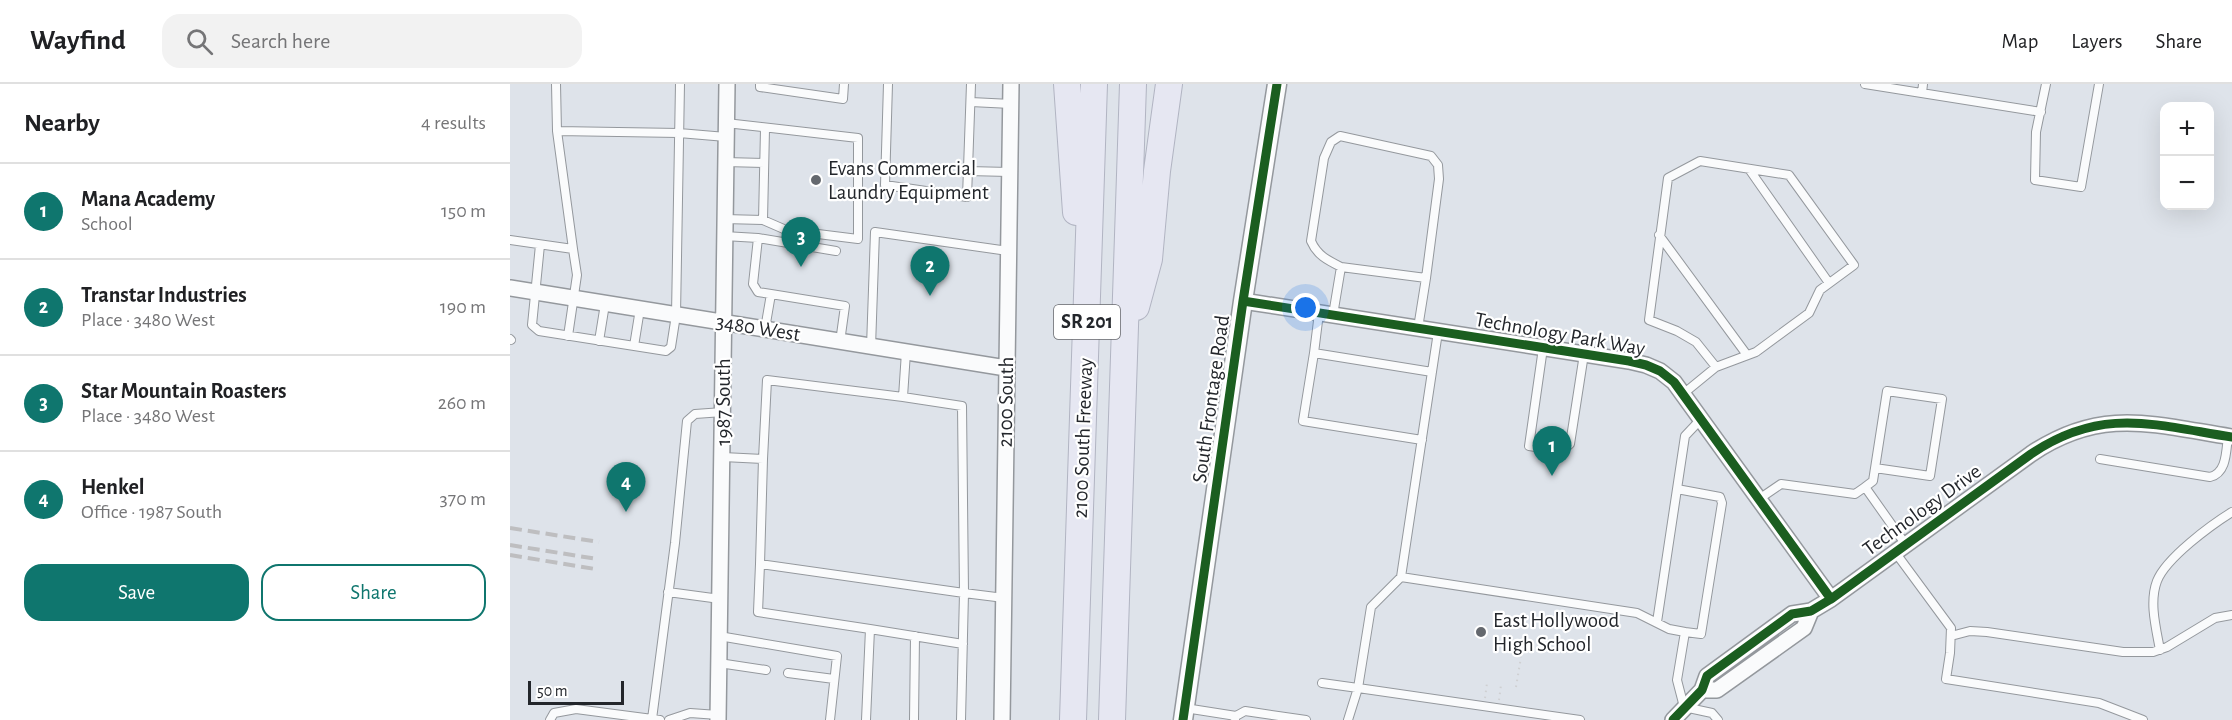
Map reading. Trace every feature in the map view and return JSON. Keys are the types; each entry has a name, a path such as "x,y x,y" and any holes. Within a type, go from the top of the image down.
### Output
{"highway":[{"path":"1067,84 1081,274 1079,561"},
{"name":"2100 South Freeway","path":"1073,720 1095,84"},
{"name":"2100 South Freeway","path":"1112,720 1133,84"},
{"path":"1125,344 1149,259 1157,171 1169,84"}],"street":[{"name":"1987 South","path":"718,718 727,84"},
{"name":"2100 South","path":"1002,720 1011,84"},
{"name":"South Frontage Road","path":"1184,714 1243,301 1277,84"},
{"name":"3480 West","path":"510,288 1006,368"},
{"name":"Technology Park Way","path":"1243,301 1584,354 1646,365 1660,371 1674,382 1702,418 1831,599"},
{"name":"Technology Drive","path":"1673,720 1702,690 1717,690 1804,628 1811,611 1831,599 2046,444 2087,426 2110,423 2132,423 2230,437"}],"lane":[{"path":"556,84 557,131 577,274 568,336"},
{"path":"540,245 532,325 539,332 666,351 671,347 676,315 680,84"},
{"path":"760,84 760,87 843,99 843,84"},
{"path":"888,84 885,185 967,197 971,84"},
{"path":"1865,84 2041,112"},
{"path":"1922,93 1923,84"},
{"path":"2046,84 2036,132 2035,180 2080,187 2099,84"},
{"path":"971,102 1011,104"},
{"path":"557,131 679,133 765,129 858,138 858,239 786,230 763,220 724,219"},
{"path":"763,220 765,129"},
{"path":"1418,328 1426,278 1439,179 1438,165 1431,156 1340,136 1332,142 1324,158 1311,241 1315,251 1341,267 1426,278"},
{"path":"1683,394 1716,367 1756,352 1809,313 1820,290 1854,265 1789,175 1700,161 1668,178 1649,320 1677,331 1696,342 1716,367"},
{"path":"725,162 764,164"},
{"path":"1749,169 1829,283"},
{"path":"968,171 1009,172"},
{"path":"871,347 875,232 1008,251"},
{"path":"1659,235 1747,356"},
{"path":"724,236 758,238 836,251"},
{"path":"758,238 753,284 758,292 845,306 840,342"},
{"path":"510,240 573,249"},
{"path":"1341,267 1314,353 1303,421 1422,440"},
{"path":"765,329 771,294"},
{"path":"599,340 605,304"},
{"path":"634,346 640,309"},
{"path":"1348,720 1358,688 1371,607 1401,576 1438,332"},
{"path":"1543,348 1529,446 1562,451 1570,444 1584,354"},
{"path":"903,397 906,352"},
{"path":"1314,353 1432,372"},
{"path":"961,720 963,644 964,593 962,406 767,380 758,612 963,644"},
{"path":"1759,498 1781,483 1856,494 1873,481 1875,468 1887,391 1942,399 1930,476 1875,468"},
{"path":"550,720 554,712 576,709 656,719 687,421 694,414 723,412"},
{"path":"1656,622 1685,436 1702,418"},
{"path":"2100,459 2210,477 2217,476 2223,468 2230,437"},
{"path":"723,457 763,459"},
{"path":"1865,487 1900,548 1951,628 1946,680 2099,703 2143,720"},
{"path":"1401,576 1637,613 1669,629 1701,634 1722,503 1720,497 1677,489"},
{"path":"2160,650 2153,609 2157,580 2173,558 2216,522 2232,512"},
{"path":"760,564 1004,598"},
{"path":"668,592 720,599"},
{"path":"1951,636 1970,631 1987,632 2123,652 2153,652 2215,618 2232,615"},
{"path":"866,720 870,629"},
{"path":"1685,632 1677,680 1684,707 1712,713 1718,720"},
{"path":"719,636 837,656 830,720"},
{"path":"914,720 915,636"},
{"path":"719,663 766,670"},
{"path":"788,673 834,679"},
{"path":"1322,683 1580,720"},
{"path":"1184,714 1235,718 1245,711 1306,720"},
{"path":"669,720 690,713 718,718"}],"path":[{"path":"1516,687 1521,657"},
{"path":"1483,706 1487,683"},
{"path":"1498,708 1501,685"}],"railway":[{"path":"510,528 599,542"},
{"path":"510,545 597,559"},
{"path":"510,555 595,569"}],"cycle path":[{"path":"1183,720 1243,301 1277,84"},
{"path":"1243,301 1629,361 1660,371 1674,382 1831,599"},
{"path":"1673,720 1702,690 1707,676 1792,614 1811,611 1831,599 2031,454 2057,439 2081,429 2105,424 2129,423 2153,424 2232,437"}],"place":[{"name":"Evans Commercial Laundry Equipment","path":"816,180"},
{"name":"Star Mountain Roasters","path":"801,267"},
{"name":"Transtar Industries","path":"930,296"},
{"name":"Mana Academy","path":"1552,476"},
{"name":"Henkel","path":"626,512"},
{"name":"East Hollywood High School","path":"1481,632"}]}
